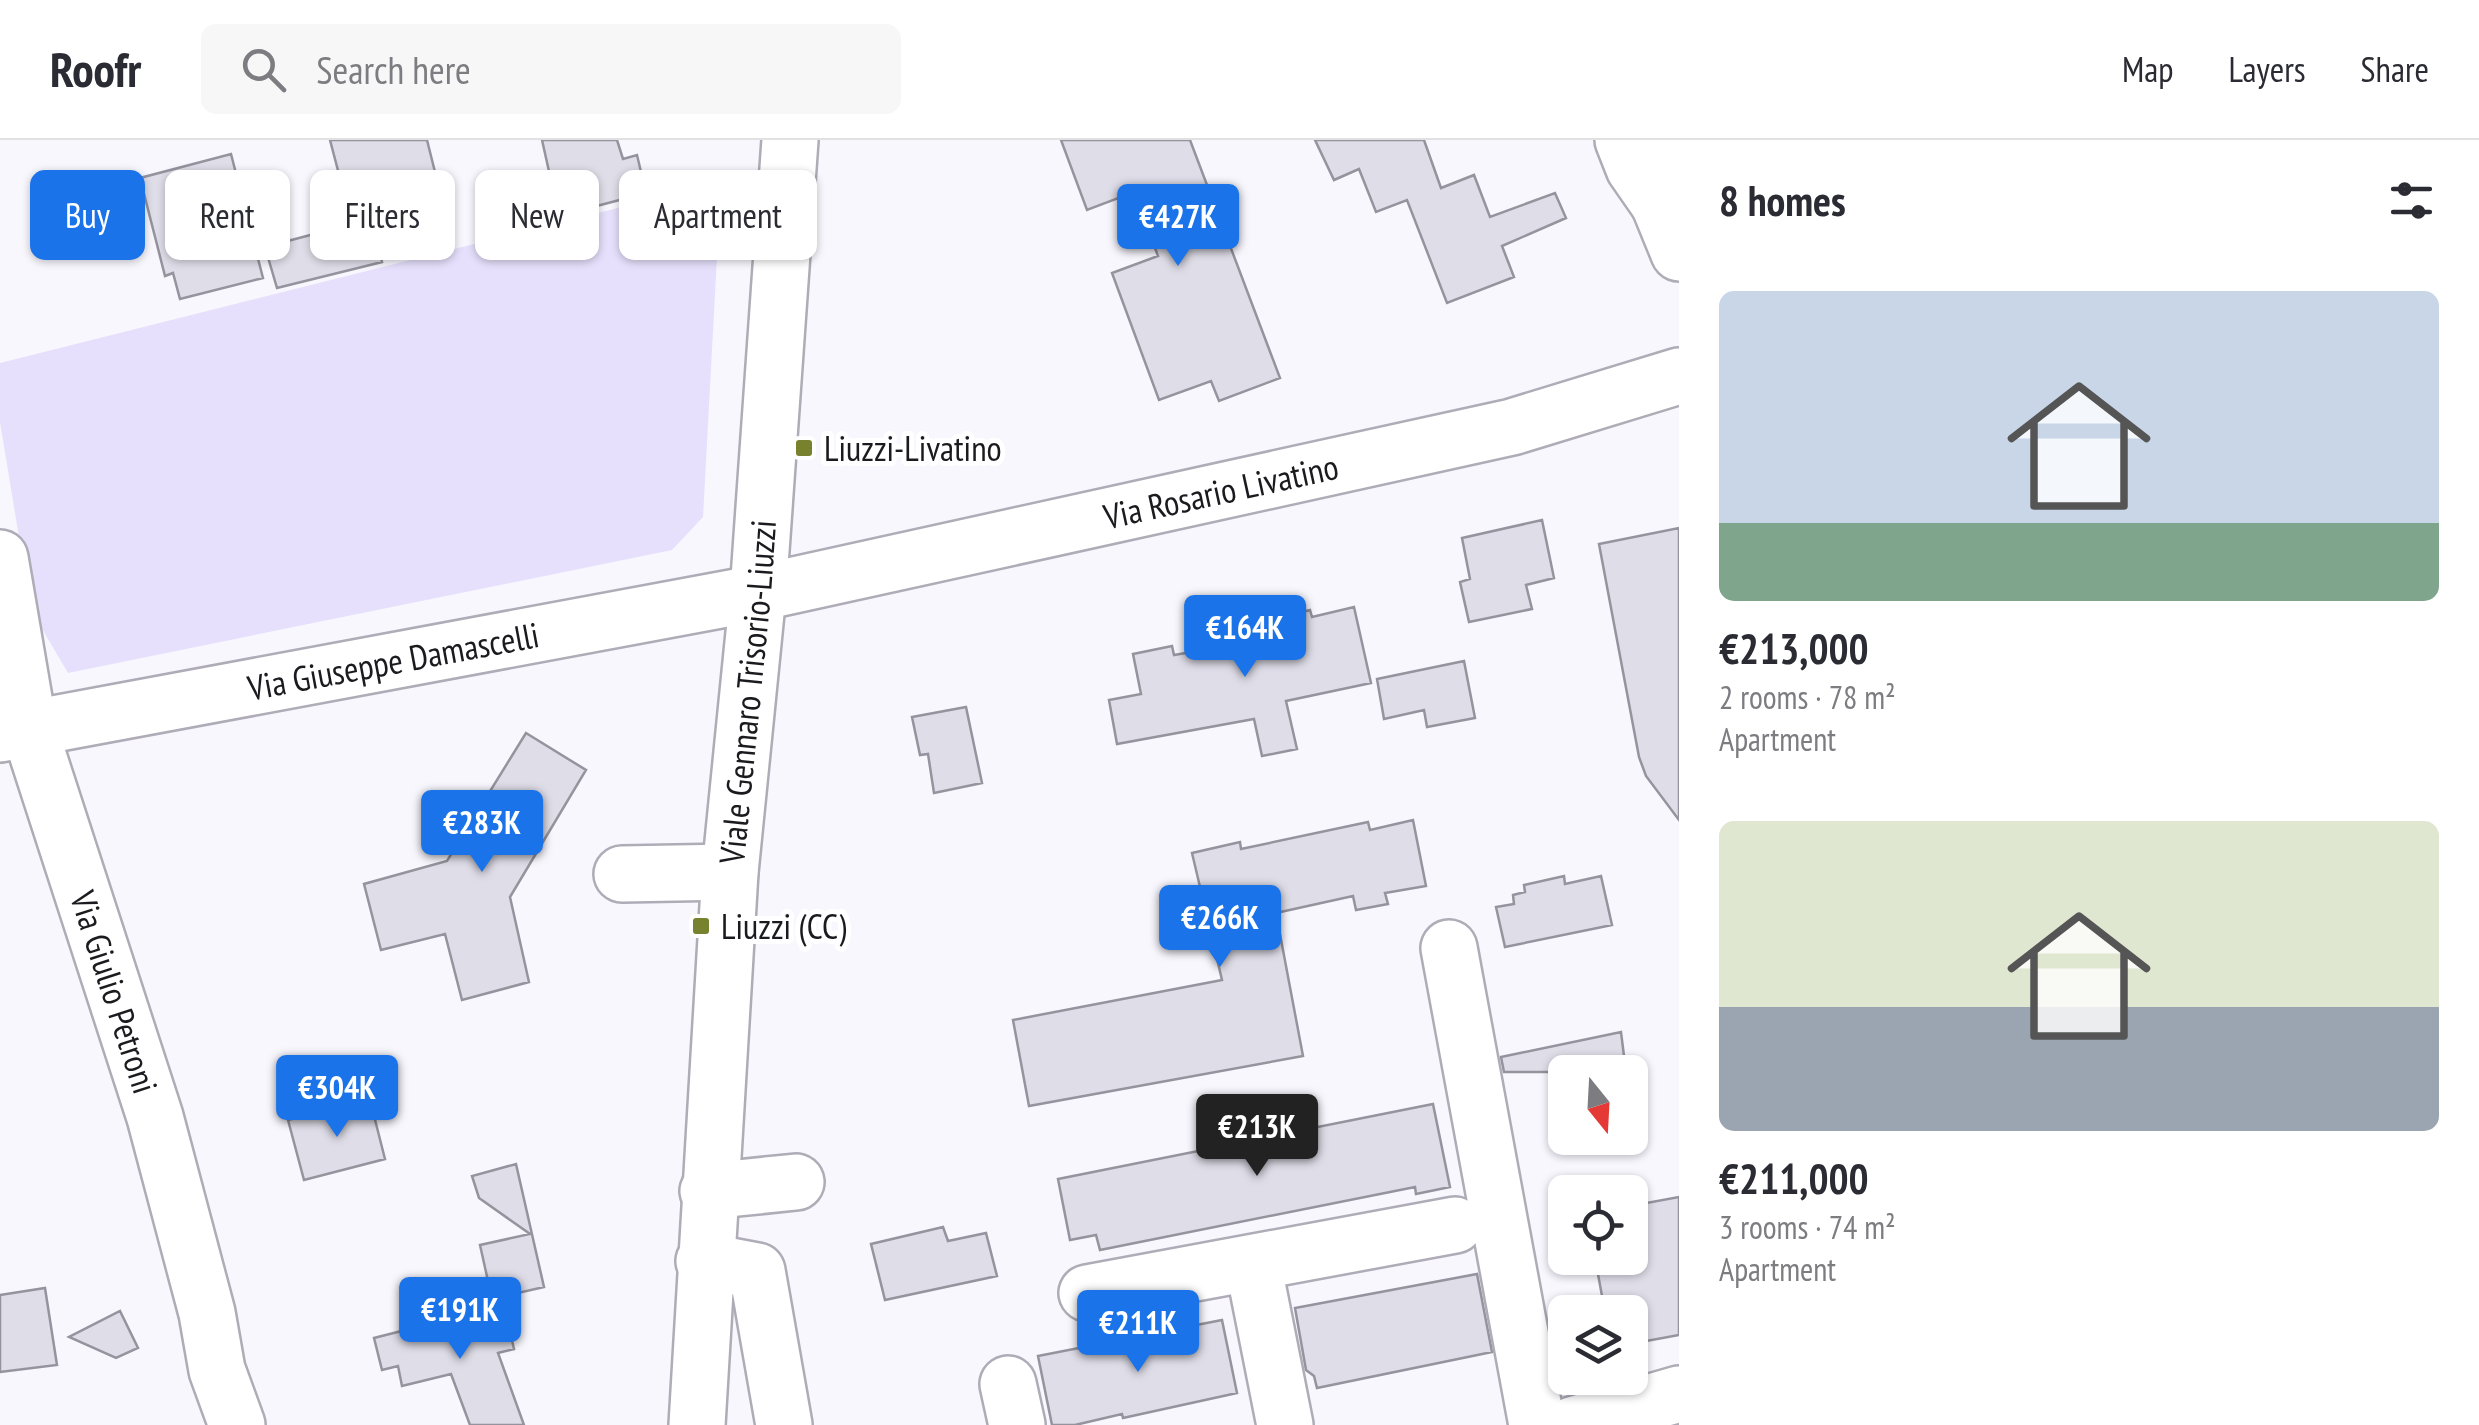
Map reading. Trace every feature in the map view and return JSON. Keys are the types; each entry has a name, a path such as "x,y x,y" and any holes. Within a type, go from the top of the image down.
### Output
{"street":[{"name":"Viale Gennaro Trisorio-Liuzzi","path":"696,1425 730,872 758,593 790,140"},
{"path":"1624,140 1634,168 1659,204 1679,254"},
{"path":"1659,204 1668,140"},
{"name":"Via Rosario Livatino","path":"758,593 1512,427 1679,376"},
{"name":"Via Giulio Petroni","path":"2,585 15,730 154,1117 207,1314 217,1370 237,1425"},
{"name":"Via Giuseppe Damascelli","path":"15,730 758,593"},
{"path":"622,874 730,872"},
{"path":"1449,948 1538,1425"},
{"path":"708,1190 796,1182"},
{"path":"1087,1293 1455,1225"},
{"path":"1253,1264 1285,1425"},
{"path":"737,1425 705,1281 756,1271 784,1425"},
{"path":"1572,1425 1679,1394"}],"shaded area":[{"path":"619,208 619,260 717,260 703,517 672,550 68,673 31,610 0,422 0,363 410,260 455,260 455,249 475,244 475,260 599,260 599,213"}],"building":[{"path":"330,140 427,140 434,170 338,170"},
{"path":"542,140 617,140 623,159 637,155 641,170 619,170 619,200 599,205 599,170 549,170"},
{"path":"1061,140 1190,140 1280,378 1219,401 1211,381 1159,400 1112,273 1158,256 1134,192 1087,210"},
{"path":"1315,140 1424,140 1441,188 1474,175 1490,217 1555,193 1566,218 1502,246 1514,277 1447,303 1407,200 1376,212 1359,169 1334,180"},
{"path":"231,154 235,170 170,170"},
{"path":"165,171 165,260 258,260 263,278 180,299 173,273 165,276 145,198 145,177"},
{"path":"310,235 310,260 382,262 277,288 269,260 290,260 290,240"},
{"path":"1542,520 1554,578 1526,585 1532,609 1469,622 1460,582 1470,579 1462,538"},
{"path":"1679,528 1679,820 1646,776 1639,757 1599,544"},
{"path":"1354,607 1371,683 1286,701 1297,749 1262,756 1254,719 1117,744 1109,700 1141,694 1133,654 1172,646 1174,655 1266,639 1262,621 1310,610 1312,617"},
{"path":"1464,661 1475,718 1427,727 1424,710 1384,719 1377,679"},
{"path":"966,707 982,783 934,793 928,754 920,755 912,717"},
{"path":"526,733 586,770 510,897 529,982 462,1000 445,934 381,950 364,884 447,861"},
{"path":"1413,820 1426,886 1385,893 1388,904 1356,910 1353,896 1276,913 1303,1056 1029,1106 1013,1020 1222,980 1192,853 1240,842 1241,849 1368,822 1370,830"},
{"path":"1564,876 1565,884 1601,876 1612,925 1505,947 1496,907 1514,904 1513,895 1525,892 1524,885"},
{"path":"1621,1032 1624,1055 1548,1055 1548,1072 1504,1072 1501,1057"},
{"path":"370,1100 385,1159 304,1180 288,1120"},
{"path":"1433,1104 1450,1187 1416,1194 1415,1187 1100,1250 1096,1235 1070,1240 1058,1179"},
{"path":"516,1164 544,1287 492,1299 480,1245 530,1234 479,1198 472,1176"},
{"path":"1679,1197 1679,1335 1648,1341 1648,1295 1602,1295 1598,1275 1648,1275 1648,1203"},
{"path":"943,1227 948,1241 986,1233 997,1276 885,1300 871,1244"},
{"path":"1477,1274 1492,1352 1317,1388 1314,1376 1306,1370 1295,1308"},
{"path":"45,1288 57,1365 0,1372 0,1295"},
{"path":"504,1305 514,1349 498,1353 524,1425 470,1425 451,1374 402,1386 398,1366 382,1370 374,1338"},
{"path":"120,1311 138,1348 116,1358 69,1337"},
{"path":"1222,1320 1237,1393 1123,1418 1122,1414 1075,1425 1052,1425 1038,1356"}],"place":[{"name":"Liuzzi-Livatino","path":"804,448"},
{"name":"Liuzzi (CC)","path":"701,926"}]}
